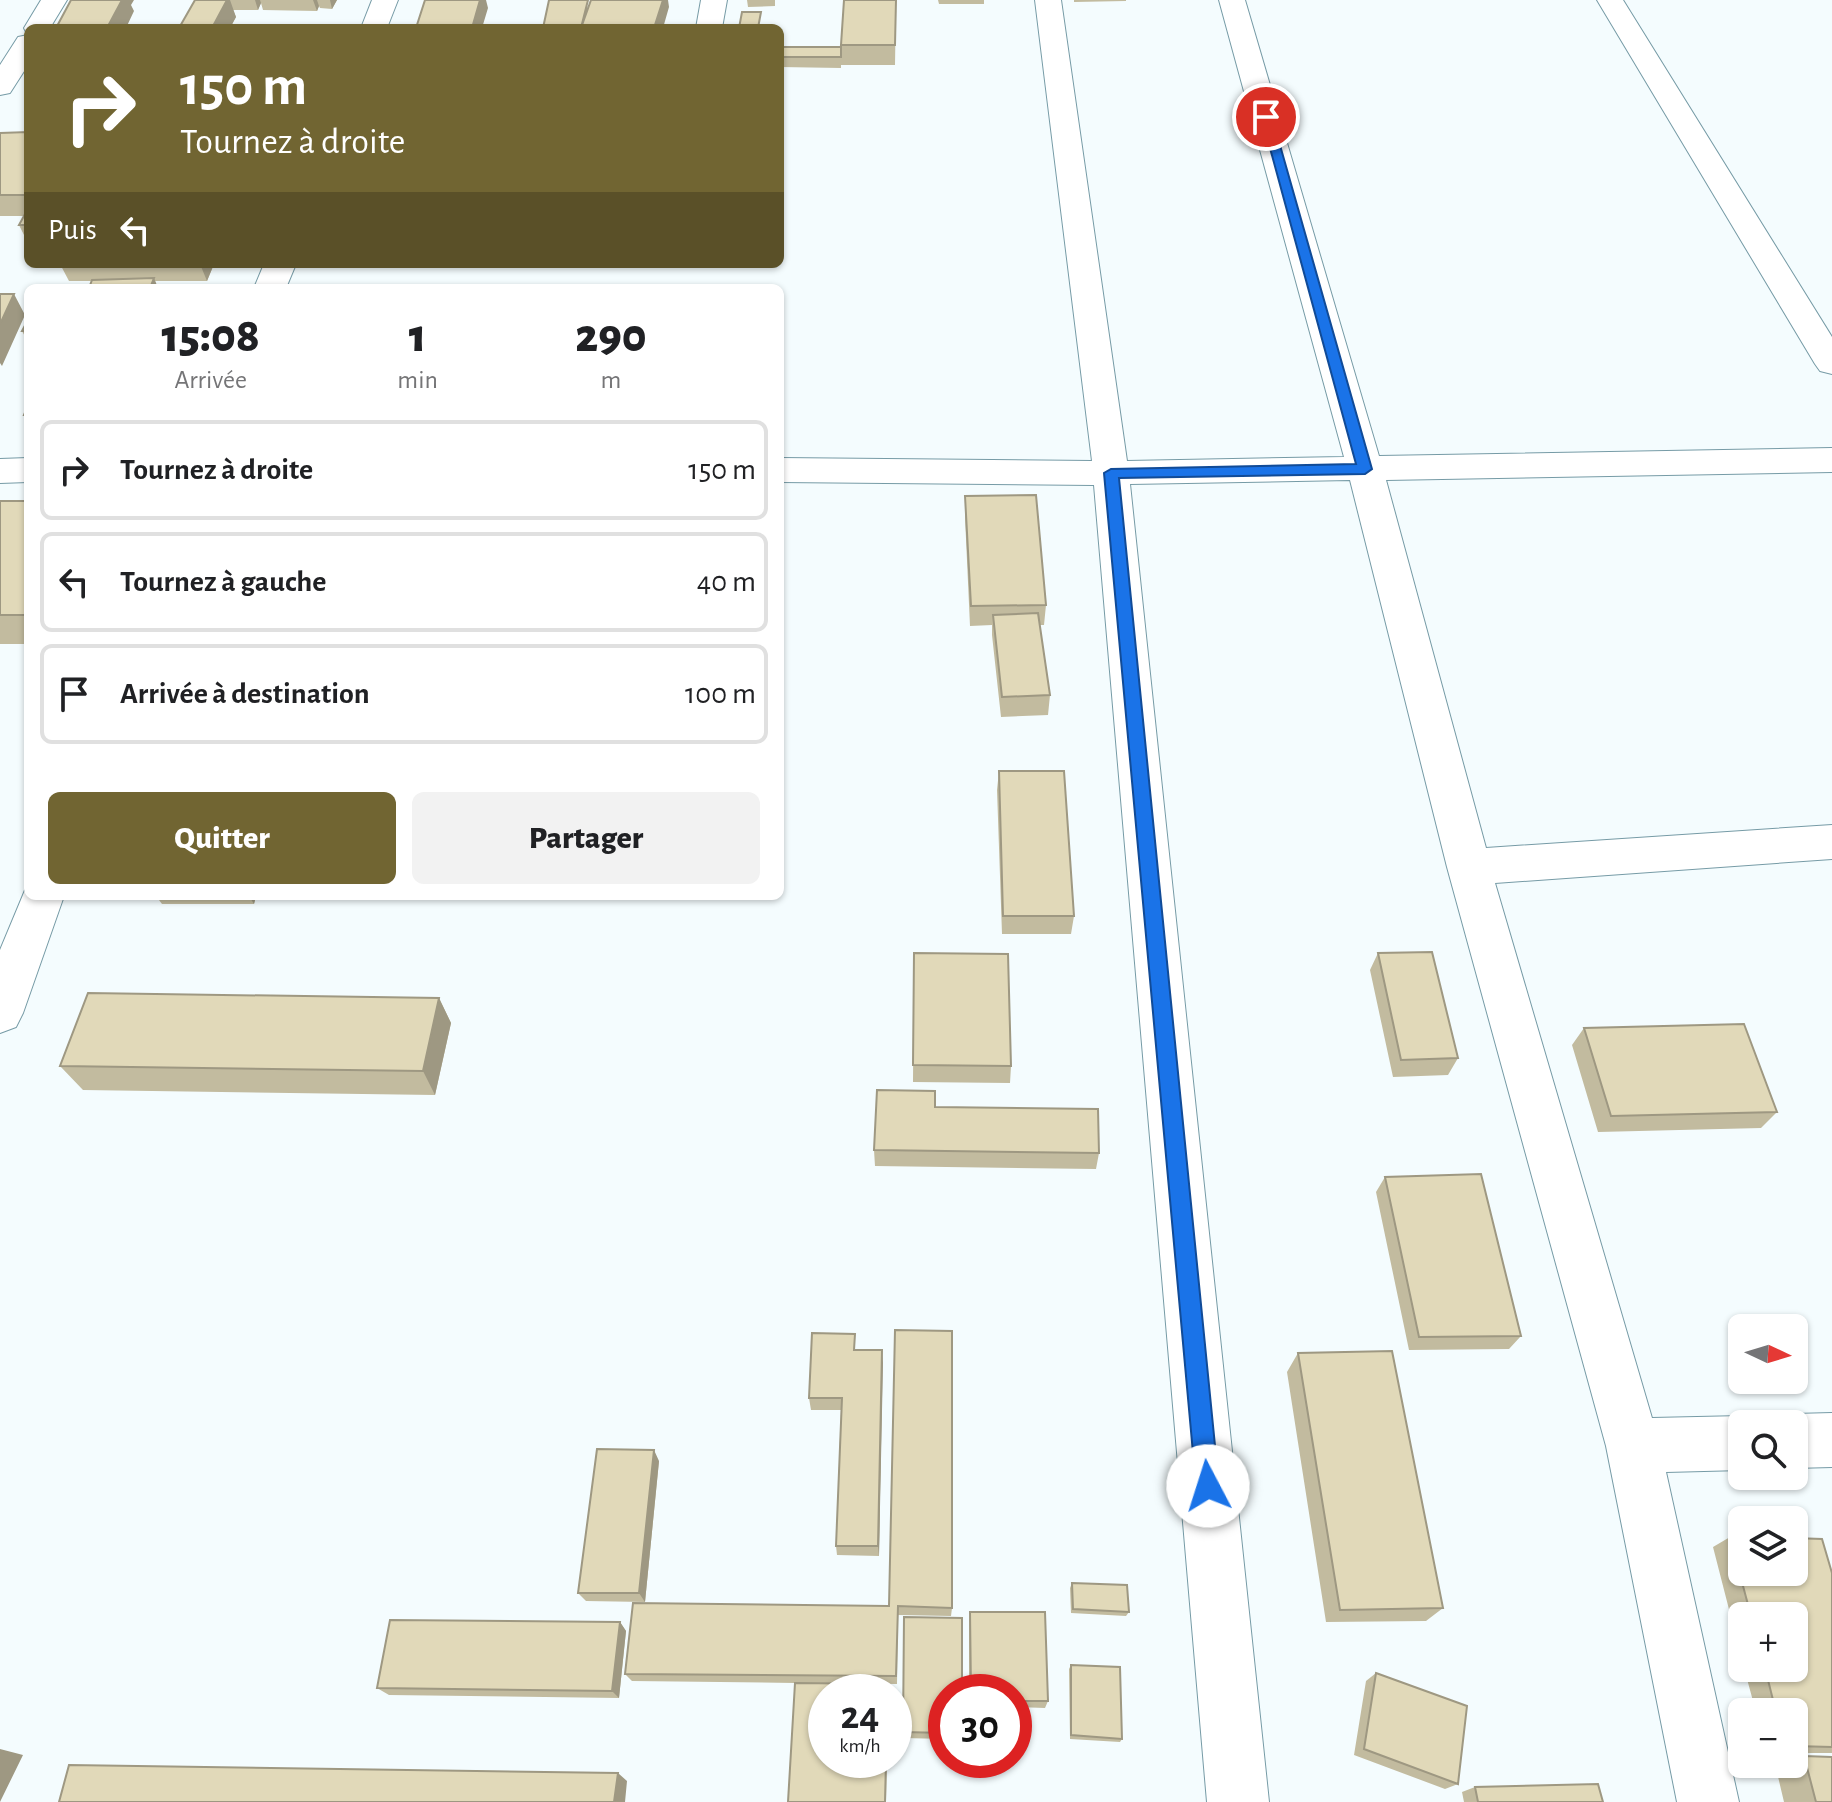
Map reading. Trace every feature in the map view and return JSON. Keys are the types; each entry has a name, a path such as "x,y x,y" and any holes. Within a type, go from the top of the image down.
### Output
{"street":[{"path":"39,24 54,0"},
{"path":"376,24 385,0"},
{"path":"710,24 714,0"},
{"path":"1048,0 1111,473 1238,1802"},
{"path":"1232,0 1365,469 1469,867 1633,1446 1708,1802"},
{"path":"1610,0 1832,364"},
{"path":"0,87 24,49"},
{"path":"784,470 1111,473 1832,460"},
{"path":"0,471 24,470"},
{"path":"1469,867 1832,842"},
{"path":"0,1013 41,900"},
{"path":"1808,1441 1832,1440"},
{"path":"1633,1446 1728,1443"}],"building":[{"path":"71,0 122,0 109,24 58,24"},
{"path":"195,0 227,0 214,24 181,24"},
{"path":"425,0 480,0 473,24 417,24"},
{"path":"549,0 588,0 582,24 544,24"},
{"path":"591,0 663,0 655,24 582,24"},
{"path":"844,0 896,0 895,45 841,45"},
{"path":"742,12 761,12 759,24 740,24"},
{"path":"784,47 841,47 841,57 784,57"},
{"path":"24,132 24,195 0,195 0,133"},
{"path":"154,278 152,284 90,284 92,280"},
{"path":"0,294 14,294 0,324"},
{"path":"1036,495 1046,605 971,606 965,496"},
{"path":"0,501 24,501 24,615 0,615"},
{"path":"1038,613 1050,695 1002,697 993,615"},
{"path":"999,771 1064,771 1074,916 1003,916"},
{"path":"1432,952 1458,1058 1401,1060 1378,953"},
{"path":"914,953 1008,954 1011,1066 913,1065"},
{"path":"88,993 439,998 423,1071 60,1066"},
{"path":"1744,1024 1777,1112 1611,1116 1584,1028"},
{"path":"877,1090 935,1091 935,1107 1098,1109 1099,1153 874,1150"},
{"path":"1481,1174 1521,1336 1419,1337 1385,1177"},
{"path":"895,1330 952,1331 952,1608 898,1606 896,1674 625,1674 633,1603 889,1606"},
{"path":"812,1333 855,1334 854,1350 882,1350 878,1546 836,1546 842,1398 809,1398"},
{"path":"1392,1351 1443,1608 1340,1610 1298,1353"},
{"path":"597,1449 654,1450 639,1593 578,1593"},
{"path":"1808,1538 1822,1539 1832,1573 1832,1747 1808,1746 1808,1698 1772,1698 1768,1682 1808,1682 1808,1602 1747,1602 1743,1586 1808,1586"},
{"path":"1072,1583 1127,1585 1129,1612 1073,1609"},
{"path":"970,1612 1045,1612 1048,1701 1032,1701 1032,1674 971,1674"},
{"path":"904,1617 962,1618 962,1674 928,1674 928,1733 912,1732 912,1674 904,1674"},
{"path":"390,1620 620,1622 612,1691 377,1688"},
{"path":"1071,1665 1120,1667 1122,1739 1071,1735"},
{"path":"1376,1673 1467,1706 1458,1784 1364,1749"},
{"path":"795,1683 808,1683 808,1778 886,1778 885,1802 788,1802"},
{"path":"1808,1756 1832,1757 1832,1802 1816,1802 1808,1771"},
{"path":"69,1765 618,1773 614,1802 59,1802"},
{"path":"1598,1784 1603,1802 1478,1802 1475,1787"}],"route":[{"path":"1208,1486 1111,473 1365,469 1266,117"}]}
